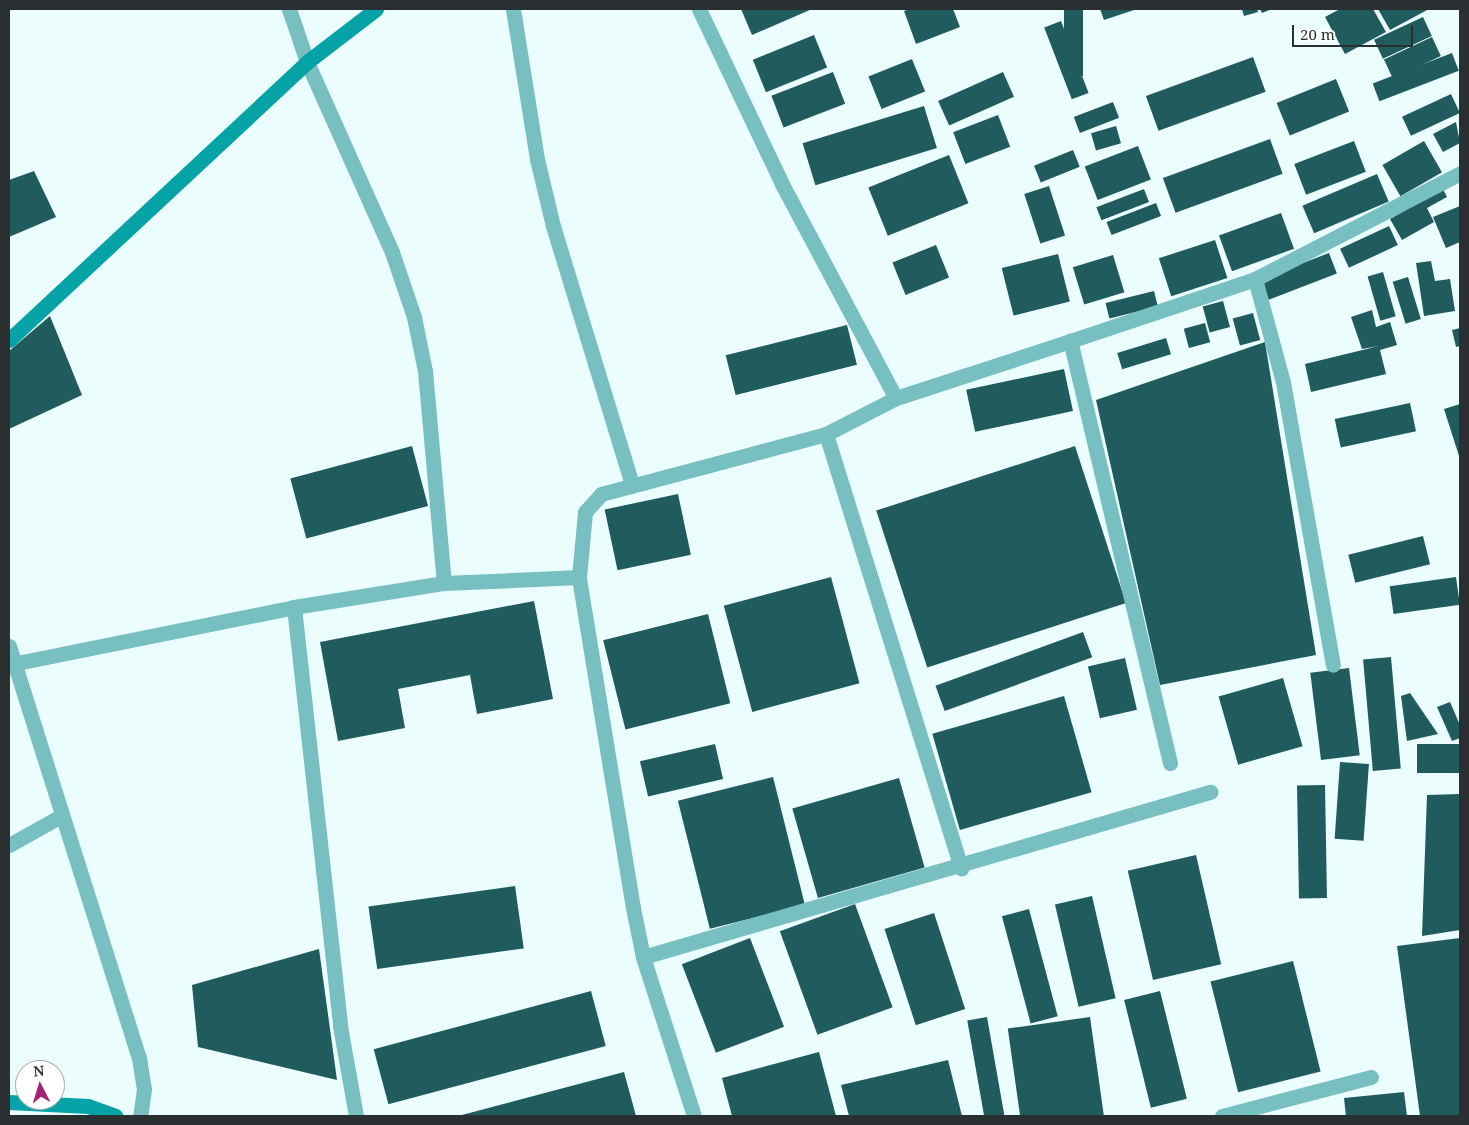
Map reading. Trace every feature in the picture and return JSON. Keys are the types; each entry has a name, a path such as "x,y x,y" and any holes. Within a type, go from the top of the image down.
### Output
{"main road":[{"path":"9,340 307,62 376,9"},
{"path":"9,1102 88,1106 115,1116"}],"street":[{"path":"289,9 307,62 392,252 414,316 425,371 444,583"},
{"path":"513,9 537,159 553,226 632,484"},
{"path":"699,9 782,184 896,398"},
{"path":"694,1116 644,958 579,577 585,512 601,494 632,484 826,434 896,398 1255,279 1460,173"},
{"path":"1255,279 1282,382 1333,665"},
{"path":"1070,341 1170,762"},
{"path":"826,434 961,868"},
{"path":"17,663 294,607 444,583 579,577"},
{"path":"294,607 340,1026 356,1116"},
{"path":"9,646 17,663 61,816 139,1058 144,1090 140,1116"},
{"path":"644,958 961,868 1210,792"},
{"path":"9,845 61,816"},
{"path":"1222,1116 1371,1077"}],"building":[{"path":"741,9 812,9 752,35"},
{"path":"910,9 953,9 960,27 916,44 904,11"},
{"path":"1064,9 1083,9 1083,76 1064,76"},
{"path":"1100,9 1137,9 1104,20"},
{"path":"1242,9 1257,9 1258,12 1244,16"},
{"path":"1260,9 1272,9 1262,13"},
{"path":"1340,9 1373,9 1386,32 1345,54 1325,17"},
{"path":"1378,9 1429,9 1390,30"},
{"path":"1423,17 1432,36 1383,59 1374,40"},
{"path":"1061,21 1089,93 1072,99 1044,27"},
{"path":"814,35 827,67 766,92 753,60"},
{"path":"1432,37 1441,56 1393,78 1384,59"},
{"path":"1452,53 1459,71 1379,101 1373,83"},
{"path":"1253,57 1266,92 1159,131 1146,96"},
{"path":"912,59 925,91 882,109 868,77"},
{"path":"833,72 845,104 784,127 771,96"},
{"path":"1003,72 1014,97 949,126 938,101"},
{"path":"1336,79 1349,111 1290,135 1277,103"},
{"path":"1451,94 1460,113 1411,136 1402,117"},
{"path":"1113,102 1119,118 1080,133 1074,117"},
{"path":"924,106 937,148 815,185 803,143"},
{"path":"998,115 1010,147 965,164 953,132"},
{"path":"1456,122 1460,143 1443,152 1433,134"},
{"path":"1116,126 1121,143 1096,150 1091,133"},
{"path":"1270,139 1283,174 1176,213 1163,178"},
{"path":"1354,141 1366,172 1306,195 1294,164"},
{"path":"1424,141 1442,172 1400,196 1382,165"},
{"path":"1138,146 1151,180 1098,200 1085,166"},
{"path":"1073,150 1080,167 1041,182 1034,166"},
{"path":"949,155 968,203 888,236 868,188"},
{"path":"34,171 56,217 9,237 9,180"},
{"path":"1377,174 1389,202 1314,233 1302,206"},
{"path":"1049,186 1065,235 1040,243 1024,194"},
{"path":"1144,189 1149,202 1101,220 1096,207"},
{"path":"1443,189 1447,197 1427,208 1434,222 1402,240 1390,219"},
{"path":"1156,203 1161,216 1112,235 1107,222"},
{"path":"1460,206 1460,242 1446,248 1433,217"},
{"path":"1281,213 1294,249 1232,271 1219,236"},
{"path":"1389,226 1398,245 1349,268 1340,249"},
{"path":"1215,240 1227,278 1171,296 1159,258"},
{"path":"936,245 949,277 906,295 892,263"},
{"path":"1329,253 1337,274 1269,300 1261,279"},
{"path":"1058,254 1070,302 1014,316 1002,268"},
{"path":"1113,255 1124,292 1084,305 1073,267"},
{"path":"1431,261 1435,281 1450,279 1455,311 1424,316 1416,263"},
{"path":"1383,272 1396,316 1380,321 1368,276"},
{"path":"1408,277 1421,319 1406,324 1393,282"},
{"path":"1154,291 1158,307 1109,319 1105,303"},
{"path":"1223,301 1230,327 1210,333 1203,306"},
{"path":"1372,310 1376,327 1390,322 1397,345 1380,350 1386,374 1311,392 1305,364 1379,346 1362,349 1351,317"},
{"path":"1253,313 1260,340 1240,345 1233,318"},
{"path":"50,316 82,395 9,429 9,351"},
{"path":"1205,323 1210,342 1189,348 1184,329"},
{"path":"847,325 857,365 736,395 726,355"},
{"path":"1460,328 1460,346 1456,347 1452,330"},
{"path":"1166,338 1171,354 1122,369 1117,353"},
{"path":"1265,342 1316,655 1160,685 1096,400"},
{"path":"1064,369 1073,411 975,432 966,390"},
{"path":"1410,403 1416,431 1341,447 1335,419"},
{"path":"1460,404 1460,459 1444,409"},
{"path":"412,446 428,506 306,538 290,479"},
{"path":"1075,446 1126,603 927,668 876,511"},
{"path":"678,494 691,555 618,570 605,510"},
{"path":"1423,536 1430,564 1355,583 1348,555"},
{"path":"831,577 859,683 752,712 724,606"},
{"path":"1456,577 1460,605 1394,614 1390,586"},
{"path":"534,601 553,699 477,714 470,675 398,689 405,728 338,741 320,642"},
{"path":"708,614 730,703 625,729 603,640"},
{"path":"1083,632 1092,657 945,711 935,686"},
{"path":"1391,657 1401,769 1373,771 1363,659"},
{"path":"1125,658 1137,710 1100,718 1088,667"},
{"path":"1349,668 1360,755 1321,760 1310,673"},
{"path":"1283,678 1303,746 1238,765 1219,696"},
{"path":"1410,693 1438,734 1407,741 1401,696"},
{"path":"1064,696 1092,792 960,830 932,734"},
{"path":"1450,702 1460,725 1460,738 1452,741 1437,707"},
{"path":"715,744 723,779 648,796 640,761"},
{"path":"1417,744 1460,744 1460,773 1417,773"},
{"path":"1340,762 1369,764 1364,841 1335,839"},
{"path":"773,777 805,905 710,929 678,801"},
{"path":"899,778 925,867 818,898 792,809"},
{"path":"1297,785 1325,785 1327,898 1299,898"},
{"path":"1460,794 1460,930 1422,936 1427,795"},
{"path":"1196,855 1221,964 1153,980 1128,871"},
{"path":"515,886 524,948 377,969 368,907"},
{"path":"1092,896 1116,998 1079,1007 1055,905"},
{"path":"855,904 893,1007 817,1035 780,931"},
{"path":"1029,909 1058,1016 1031,1023 1002,916"},
{"path":"934,913 965,1009 916,1025 885,929"},
{"path":"750,938 784,1027 716,1053 682,964"},
{"path":"1460,938 1460,1116 1420,1116 1397,946"},
{"path":"319,949 337,1080 198,1047 192,985"},
{"path":"1293,961 1321,1072 1238,1092 1211,982"},
{"path":"591,991 606,1046 388,1104 374,1049"},
{"path":"1160,991 1187,1099 1151,1108 1124,1000"},
{"path":"987,1017 1004,1116 984,1116 967,1020"},
{"path":"1090,1017 1104,1116 1020,1116 1008,1029"},
{"path":"819,1052 836,1116 732,1116 722,1078"},
{"path":"948,1060 962,1116 849,1116 841,1085"},
{"path":"624,1072 636,1116 458,1116"},
{"path":"1404,1092 1407,1116 1346,1116 1344,1098"}]}
